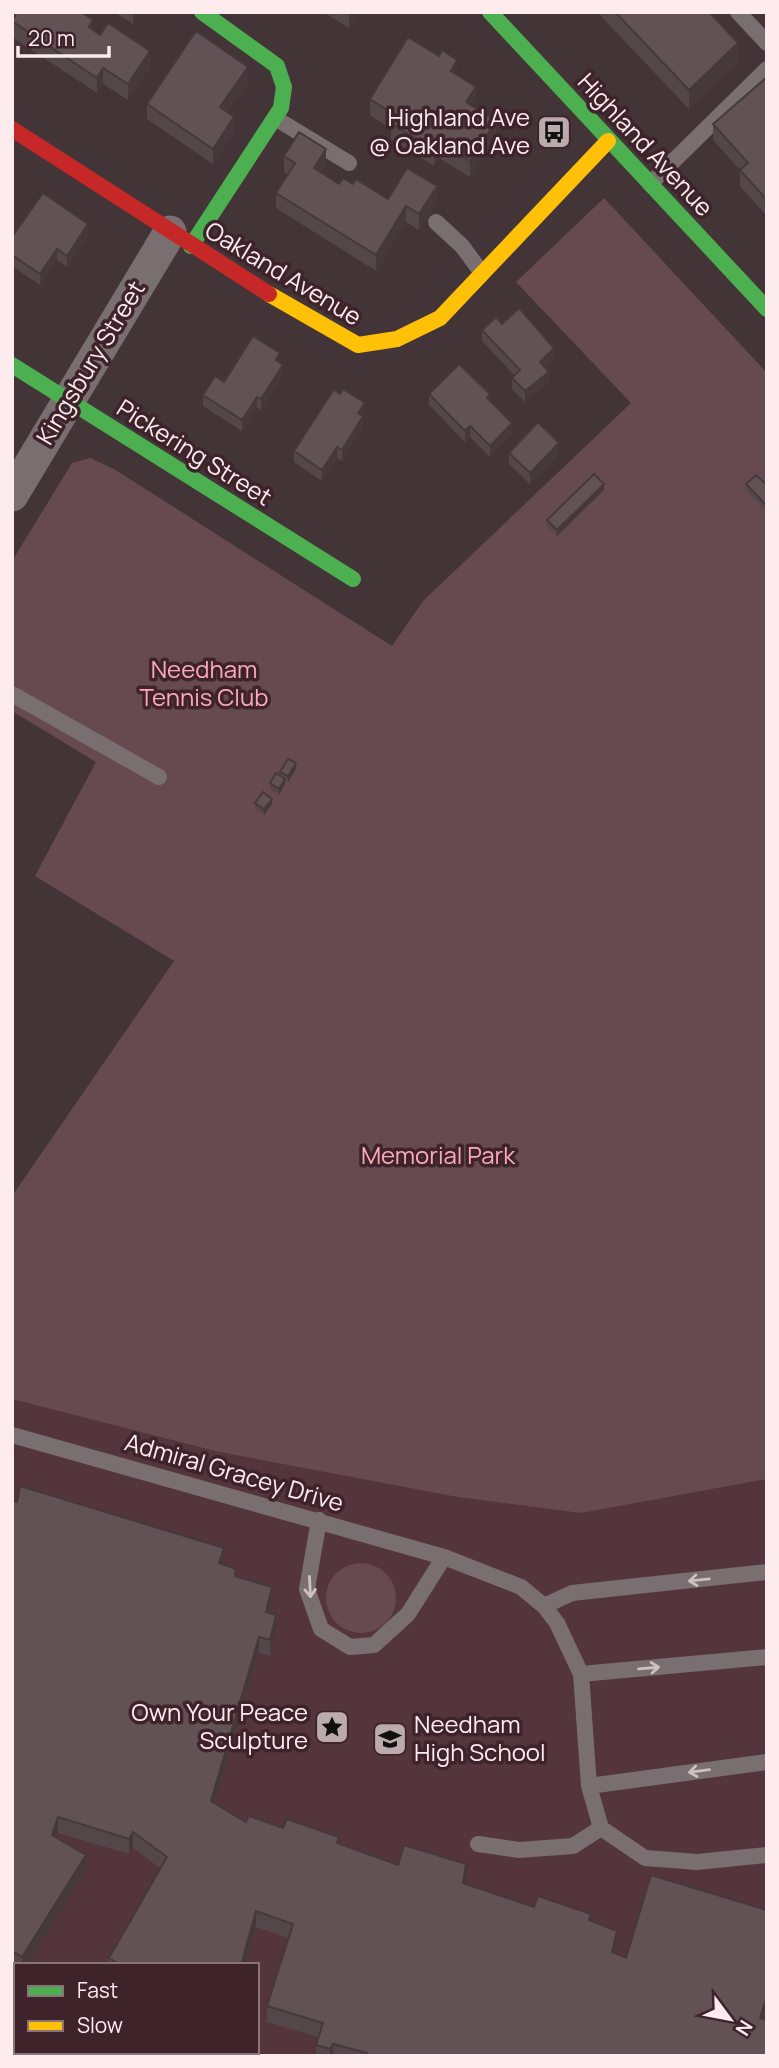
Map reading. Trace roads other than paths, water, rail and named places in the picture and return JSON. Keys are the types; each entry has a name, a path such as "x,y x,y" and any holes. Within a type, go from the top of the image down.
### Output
{"street":[{"path":"181,239 275,118 285,92 283,77 277,66 202,12"},
{"name":"Highland Avenue","path":"490,12 767,309"},
{"name":"Oakland Avenue","path":"12,129 321,327 358,345 397,339 440,318 484,275 608,141"},
{"name":"Kingsbury Street","path":"12,495 68,401 181,239"},
{"name":"Pickering Street","path":"12,365 353,579"}],"lane":[{"path":"738,12 767,43"},
{"path":"650,184 767,69"},
{"path":"275,118 349,163"},
{"path":"436,222 462,246 484,275"},
{"path":"12,694 159,777"},
{"name":"Admiral Gracey Drive","path":"12,1434 444,1557 521,1587 544,1606"},
{"path":"319,1520 307,1589 321,1629 350,1647 374,1645 408,1615 444,1557"},
{"path":"767,1572 572,1594 544,1606 557,1623 581,1674 589,1786 601,1828 645,1858 696,1861 767,1855"},
{"path":"581,1674 767,1657"},
{"path":"589,1786 767,1762"},
{"path":"478,1844 519,1850 573,1846 601,1828"}],"place":[{"name":"Highland Ave @ Oakland Ave","path":"554,132"},
{"name":"Own Your Peace Sculpture","path":"332,1727"},
{"name":"Needham High School","path":"390,1739"}],"park label":[{"name":"Needham Tennis Club","path":"204,684"},
{"name":"Memorial Park","path":"438,1156"}]}
